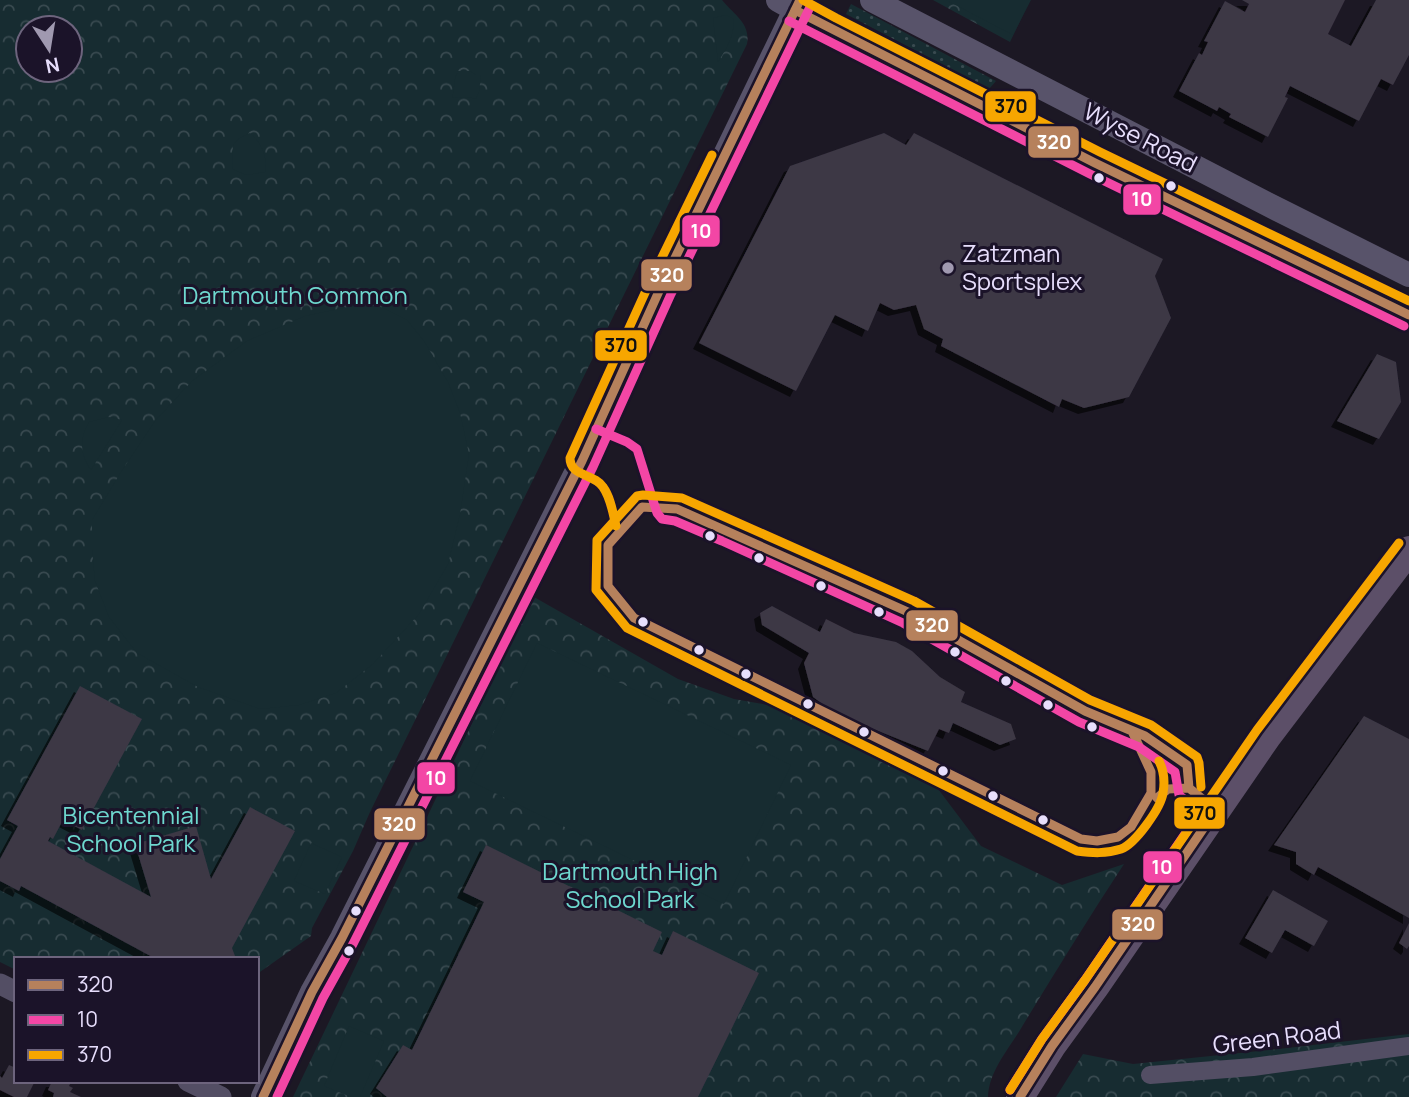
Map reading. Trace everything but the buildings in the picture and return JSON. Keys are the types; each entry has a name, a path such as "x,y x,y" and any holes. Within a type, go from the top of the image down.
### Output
{"main road":[{"name":"Wyse Road","path":"872,0 1409,275"},
{"name":"Wyse Road","path":"791,3 1095,163 1409,315"},
{"path":"263,1097 312,992 354,915 582,461 791,3"},
{"path":"1020,1097 1052,1046 1260,747 1409,550"}],"street":[{"name":"Green Road","path":"1150,1075 1254,1067 1409,1046"},
{"path":"191,1083 221,1097"}],"green space":[{"name":"Dartmouth Common","path":"0,0 722,0 744,25 747,44 353,851 312,928 311,936 259,973 259,957 14,957 14,969 0,962"},
{"path":"933,0 1030,0 1010,42"},
{"path":"946,0 1031,0 1013,35"},
{"path":"851,4 996,81 989,89 846,14"},
{"path":"726,15 734,19 733,31 718,62 713,18"},
{"path":"458,71 481,75 476,99 452,98"},
{"path":"250,133 263,150 266,166 265,172 246,175 232,169 233,147 237,140"},
{"path":"352,306 379,306 407,320 424,341 448,382 460,413 469,454 460,514 448,564 419,614 373,664 336,693 299,705 260,709 198,687 137,653 109,617 95,581 92,520 155,421 192,381 247,341 305,316"},
{"path":"109,417 122,420 91,470 83,453 84,435 89,422"},
{"name":"Dartmouth High School Park","path":"534,597 678,679 734,699 796,710 920,765 981,846 1062,885 1124,864 1001,1060 992,1078 988,1097 293,1097"},
{"path":"537,643 791,765 724,904 470,781"},
{"path":"311,843 342,857 325,894 294,881"},
{"path":"349,1026 384,1041 360,1097 351,1097 324,1086"},
{"path":"1409,1034 1409,1097 1056,1097 1083,1054 1133,1064"}],"transit line":[{"name":"320","path":"263,1097 312,992 342,938 582,461 660,289 800,0"},
{"name":"370","path":"803,0 1100,152 1409,301"},
{"name":"10","path":"277,1097 323,998 353,944 593,467 671,294 811,5"},
{"name":"320","path":"795,10 1095,163 1409,315"},
{"name":"10","path":"789,21 1090,174 1404,326"},
{"name":"370","path":"616,526 606,491 594,479 574,469 570,458 649,284 712,155"},
{"name":"10","path":"596,429 637,449 657,513 662,519 675,521 722,541 903,623 1079,722 1139,747 1175,772 1179,795 1200,812 1042,1039 1010,1090"},
{"name":"370","path":"1159,761 1164,777 1163,793 1153,816 1140,833 1127,846 1115,851 1077,851 627,628 596,590 597,540 637,496 682,498 914,601 1090,700 1151,725 1197,757 1201,787"},
{"name":"320","path":"677,509 642,507 608,545 608,586 634,618 1081,839 1097,841 1118,837 1131,827 1151,793 1151,772 1132,731 1085,711"},
{"name":"320","path":"677,509 908,612 1085,711"},
{"name":"370","path":"1010,1090 1042,1039 1257,730 1399,543"},
{"name":"320","path":"1085,711 1145,736 1187,765 1189,788"},
{"name":"320","path":"1020,1097 1052,1046 1216,810 1189,788 1168,789 1157,798"}],"place":[{"name":"Zatzman Sportsplex","path":"948,268"}],"park label":[{"name":"Bicentennial School Park","path":"131,830"}]}
